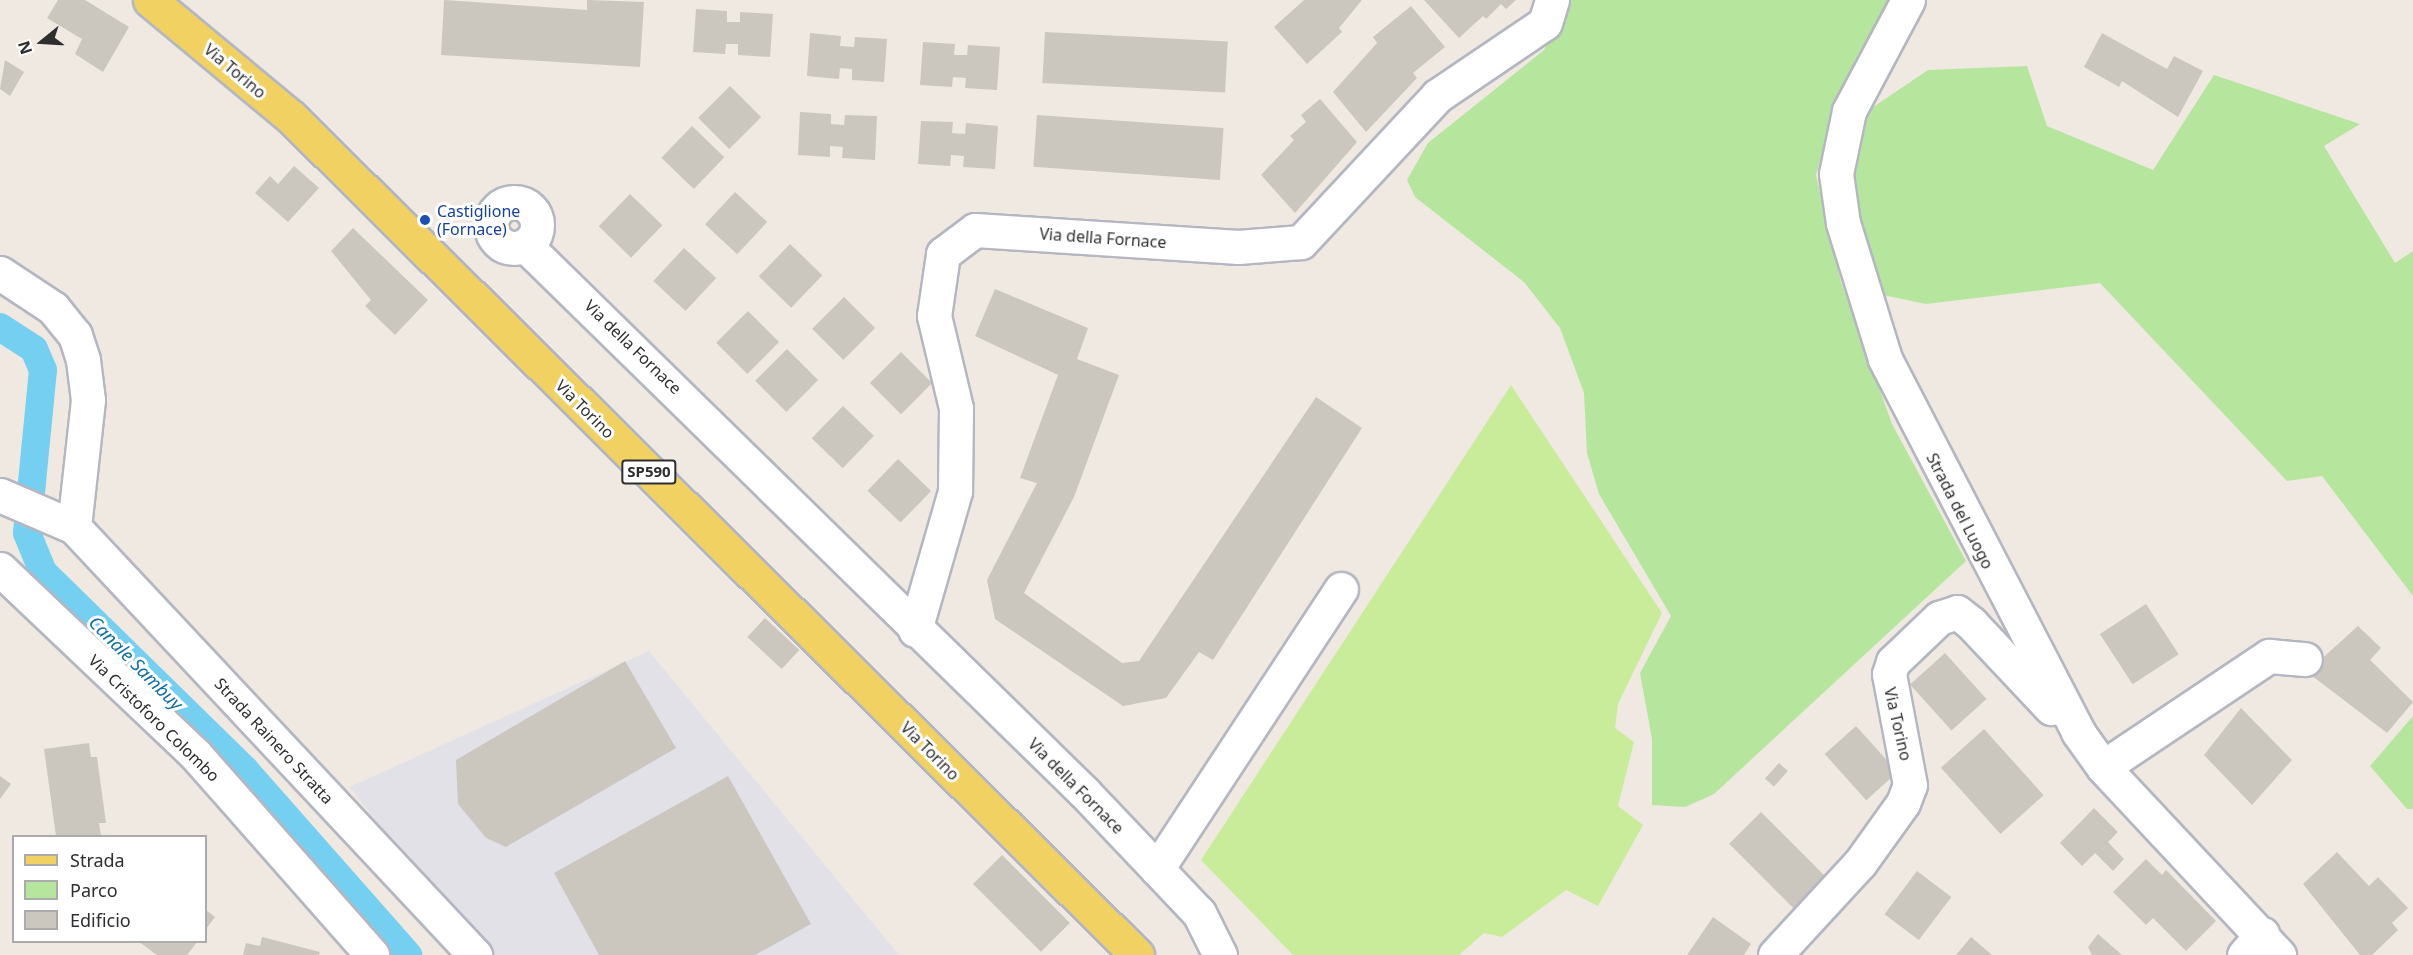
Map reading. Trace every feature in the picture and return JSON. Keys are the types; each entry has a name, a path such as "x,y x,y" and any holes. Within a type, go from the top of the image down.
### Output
{"main road":[{"name":"Via Torino","path":"150,0 291,117 1137,955"}],"street":[{"name":"Via della Fornace","path":"915,630 955,491 956,408 934,316 943,254 975,230 1238,247 1301,242 1437,96 1545,23 1552,0"},
{"name":"Strada del Luogo","path":"1908,0 1849,111 1838,147 1843,223 1885,358 2078,732 2103,767 2262,948"},
{"name":"Via della Fornace","path":"526,246 882,589 915,630 1157,869 1199,913 1220,955"},
{"path":"0,273 53,308 75,334 84,360 88,400 74,527"},
{"name":"Strada Rainero Stratta","path":"0,495 74,527 475,955"},
{"name":"Via Cristoforo Colombo","path":"0,569 195,754 372,955"},
{"path":"1157,869 1341,589"},
{"name":"Via Torino","path":"1775,955 1860,862 1903,802 1910,785 1888,674 1893,662 1939,618 1957,612 1971,623 2078,732"},
{"path":"2103,767 2270,656 2305,659"}],"shaded area":[{"path":"649,651 899,955 478,955 350,787"}],"green space":[{"path":"1570,0 1893,0 1836,106 1816,175 1841,282 1892,424 1966,561 1714,794 1685,807 1652,805 1652,739 1640,673 1671,616 1599,494 1587,453 1584,393 1560,328 1524,282 1415,197 1407,180 1428,143 1544,50"},
{"path":"2027,66 2047,126 2153,170 2214,75 2360,124 2324,146 2395,263 2413,251 2413,596 2322,476 2287,481 2100,283 1926,304 1883,295 1854,221 1846,161 1854,120 1928,70"},
{"path":"1511,385 1662,613 1618,704 1615,728 1634,742 1618,806 1643,825 1598,906 1566,890 1502,937 1484,933 1459,955 1293,955 1201,860"},
{"path":"2413,716 2413,809 2407,809 2370,766"}],"building":[{"path":"58,0 85,0 129,27 103,72 75,54 82,39 47,18"},
{"path":"444,0 587,10 587,0 644,2 640,67 441,55"},
{"path":"1304,0 1362,0 1339,28 1342,32 1307,64 1274,27"},
{"path":"1424,0 1516,0 1506,9 1501,4 1486,19 1483,16 1459,38"},
{"path":"1411,6 1445,47 1413,73 1417,78 1366,132 1333,92 1377,43 1373,37"},
{"path":"696,9 727,11 727,22 740,22 740,12 773,14 770,57 738,55 738,44 726,44 725,54 693,52"},
{"path":"1045,32 1228,42 1225,93 1042,83"},
{"path":"810,33 841,36 840,46 854,47 855,37 887,39 884,82 852,80 852,69 840,68 839,79 807,76"},
{"path":"2102,33 2167,69 2174,56 2203,71 2178,117 2122,81 2119,87 2084,67"},
{"path":"923,42 955,44 954,55 967,55 968,45 1000,47 997,90 965,88 966,78 953,77 952,87 920,85"},
{"path":"5,60 24,72 10,96 0,89"},
{"path":"730,86 761,117 729,149 698,118"},
{"path":"1320,99 1357,142 1295,213 1261,175 1294,140 1290,136 1306,122 1301,115"},
{"path":"800,112 831,114 831,124 844,125 845,115 877,116 875,160 842,158 843,147 830,146 830,157 798,155"},
{"path":"1037,115 1224,128 1220,180 1033,167"},
{"path":"921,121 953,122 952,133 965,134 966,123 998,126 995,169 963,167 964,156 951,155 950,166 918,164"},
{"path":"692,126 724,157 694,189 661,158"},
{"path":"294,166 319,188 288,222 255,193 270,176 278,184"},
{"path":"735,192 767,222 737,254 705,224"},
{"path":"630,194 662,225 631,258 599,226"},
{"path":"353,228 428,300 395,335 365,306 371,300 331,251"},
{"path":"790,244 822,275 791,308 759,276"},
{"path":"684,248 716,278 685,311 653,281"},
{"path":"995,289 1088,328 1077,359 1119,375 1074,497 1024,593 1122,663 1139,661 1316,397 1362,428 1213,660 1199,652 1166,698 1123,706 995,619 987,580 1037,483 1020,478 1058,375 975,336"},
{"path":"844,297 875,328 843,360 812,329"},
{"path":"748,311 779,342 747,374 716,343"},
{"path":"787,349 818,380 786,412 755,381"},
{"path":"901,352 932,383 901,414 870,383"},
{"path":"843,406 874,436 843,468 812,438"},
{"path":"898,459 931,491 901,523 867,491"},
{"path":"2146,604 2179,654 2133,684 2100,634"},
{"path":"765,618 799,650 782,669 747,637"},
{"path":"2358,626 2381,648 2370,660 2413,702 2387,733 2307,672"},
{"path":"1945,653 1986,699 1952,731 1910,684"},
{"path":"625,661 676,748 506,847 486,838 458,804 456,760"},
{"path":"2241,708 2292,760 2252,805 2204,755"},
{"path":"1856,726 1897,772 1866,800 1825,754"},
{"path":"1984,729 2044,795 2000,834 1941,768"},
{"path":"89,743 91,757 97,757 106,823 99,823 101,835 56,835 44,749"},
{"path":"1779,763 1788,771 1774,787 1765,779"},
{"path":"0,776 11,784 0,799"},
{"path":"728,776 811,924 755,955 599,955 554,873"},
{"path":"2094,808 2118,832 2108,842 2124,859 2113,871 2095,853 2082,866 2060,843"},
{"path":"1761,812 1827,878 1796,910 1729,844"},
{"path":"2337,852 2369,886 2378,877 2408,908 2392,923 2398,930 2372,955 2360,955 2303,884"},
{"path":"1002,855 1070,923 1041,952 973,884"},
{"path":"2146,859 2162,875 2166,870 2216,921 2186,951 2153,918 2146,925 2113,892"},
{"path":"1917,871 1951,897 1919,940 1885,914"},
{"path":"207,911 215,917 207,928"},
{"path":"1713,917 1751,944 1744,955 1687,955"},
{"path":"2098,934 2122,955 2092,955 2088,947"},
{"path":"262,937 320,952 319,955 243,955 246,943 260,946"},
{"path":"1971,937 1992,955 1956,955"},
{"path":"140,943 196,943 187,955 157,955"}],"waterway":[{"name":"Canale Sambuy","path":"0,327 34,349 43,370 27,533 43,572 245,770 408,955"}],"place":[{"name":"Castiglione (Fornace)","path":"425,220"}]}
